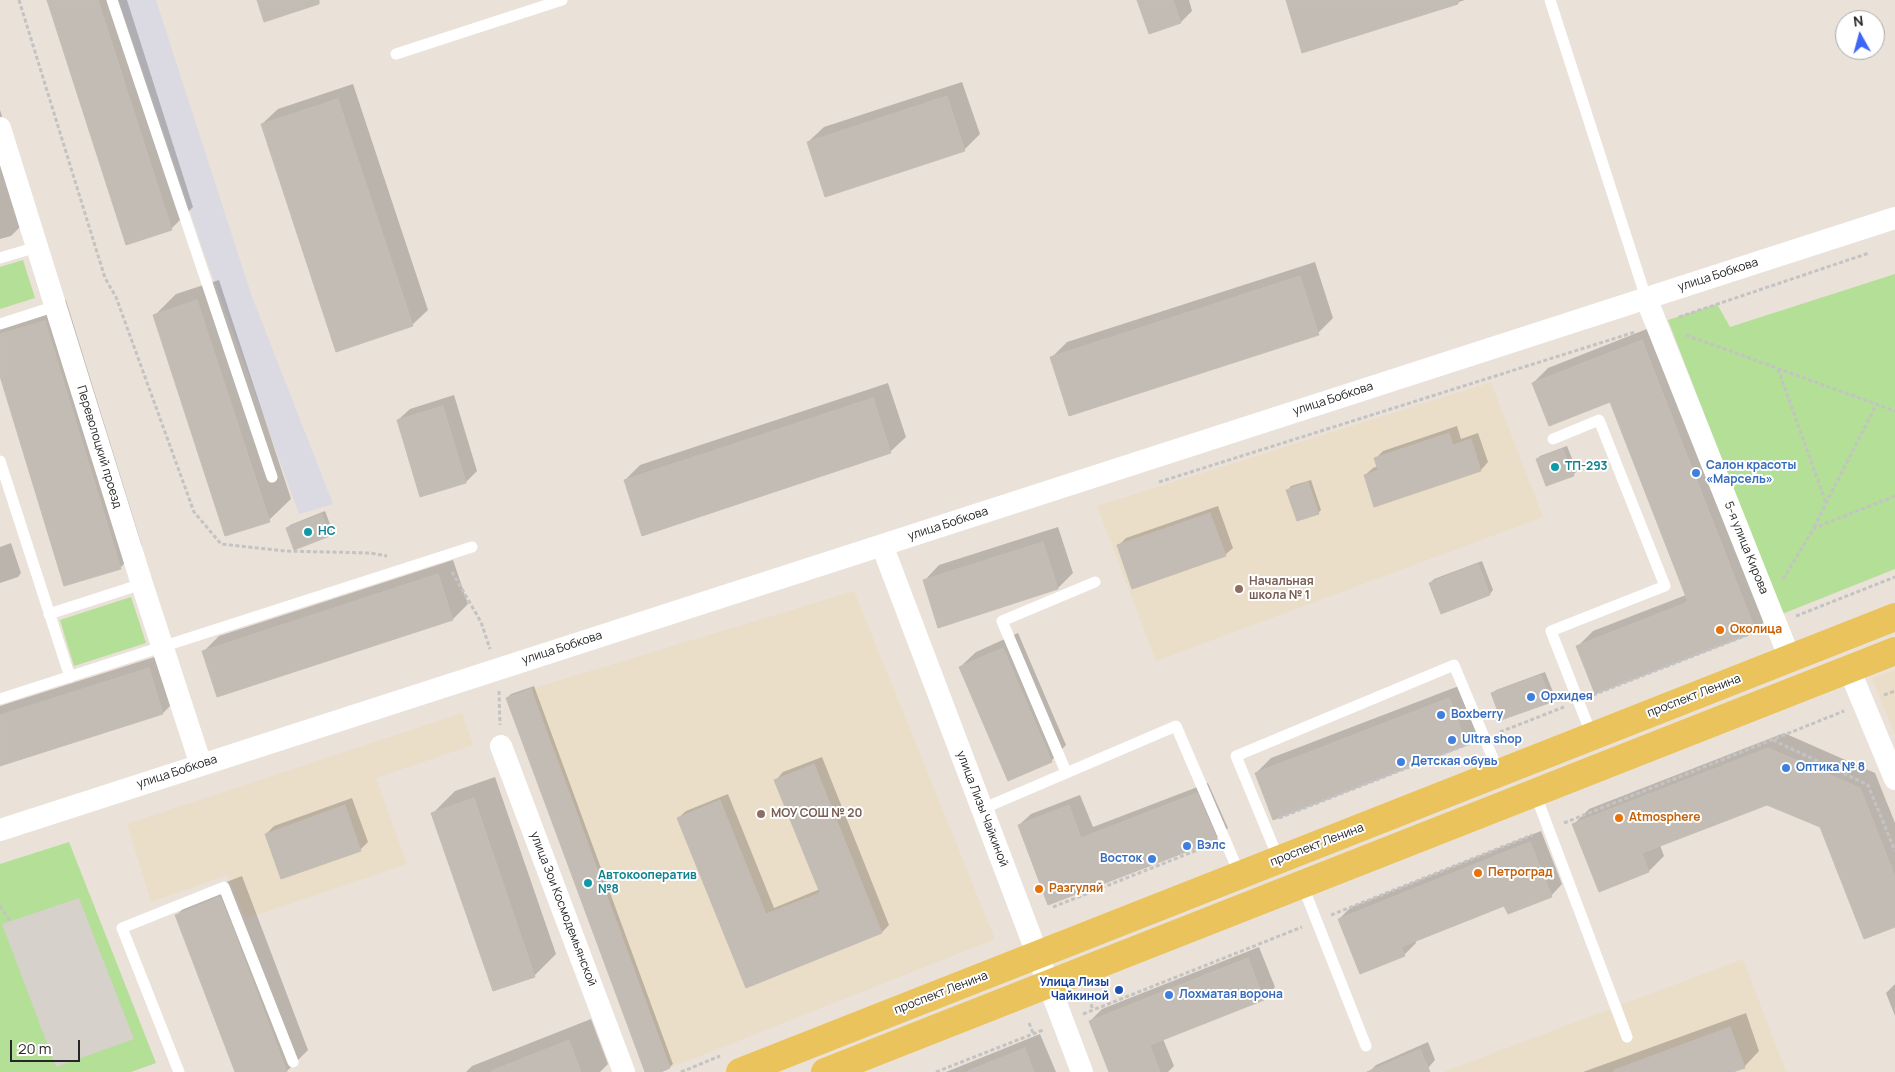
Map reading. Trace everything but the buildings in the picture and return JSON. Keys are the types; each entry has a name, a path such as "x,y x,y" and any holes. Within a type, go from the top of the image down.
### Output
{"main road":[{"name":"проспект Ленина","path":"740,1072 1895,617"},
{"path":"1849,669 1845,660 1845,650 1855,633"},
{"path":"825,1072 1895,651"},
{"path":"1777,698 1787,687 1791,677 1790,658"}],"street":[{"name":"Переволоцкий проезд","path":"0,128 142,584 201,765"},
{"name":"улица Бобкова","path":"0,830 1895,218"},
{"name":"5-я улица Кирова","path":"1646,298 1790,658"},
{"name":"улица Лизы Чайкиной","path":"882,545 1082,1072"},
{"path":"1849,669 1895,779"},
{"name":"улица Зои Космодемьянской","path":"501,746 624,1072"}],"lane":[{"path":"112,0 272,477"},
{"path":"396,54 562,0"},
{"path":"1550,0 1646,298"},
{"path":"0,258 37,247"},
{"path":"0,324 56,306"},
{"path":"1553,438 1599,420 1665,586 1551,631 1592,736"},
{"path":"0,461 70,677"},
{"path":"0,700 472,547"},
{"path":"1066,772 1002,621 1096,582"},
{"path":"49,614 142,584"},
{"path":"1279,860 1236,756 1454,665 1499,773"},
{"path":"982,808 1176,726 1240,875"},
{"path":"1535,792 1627,1036"},
{"path":"1302,884 1366,1046"},
{"path":"179,1072 122,928 224,888 293,1062"}],"path":[{"path":"19,0 105,278 116,297 194,512 221,544 285,551 370,553 389,556"},
{"path":"1657,325 1895,411"},
{"path":"1778,368 1826,503"},
{"path":"1772,614 1876,405"},
{"path":"1814,528 1895,496"},
{"path":"1264,824 1578,701 1772,614 1895,577"},
{"path":"1080,1015 1895,691"},
{"path":"1772,740 1868,785 1895,851"},
{"path":"1053,907 1224,840"},
{"path":"0,906 11,922"},
{"path":"1089,998 1093,1010"},
{"path":"1029,1022 1033,1033"},
{"path":"936,1072 1045,1029"}],"shaded area":[{"path":"119,0 156,0 251,294 333,504 299,514 205,256"},
{"name":"Начальная школа № 1","path":"1491,382 1543,517 1156,661 1097,506"},
{"name":"МОУ СОШ № 20","path":"854,591 995,939 670,1068 531,689"},
{"path":"1895,670 1895,735 1872,678"},
{"path":"462,713 473,745 376,778 407,864 245,919 227,875 151,902 127,824"},
{"path":"79,898 134,1039 56,1067 2,924"},
{"path":"1743,959 1786,1072 1443,1072"}],"green space":[{"path":"23,260 35,298 0,309 0,267"},
{"path":"1895,274 1895,569 1782,614 1668,320 1717,304 1730,327"},
{"path":"131,597 146,643 74,666 60,620"},
{"path":"69,842 156,1063 131,1072 0,1072 0,864"}],"place":[{"name":"ТП-293","path":"1555,467"},
{"name":"Салон красоты «Марсель»","path":"1696,473"},
{"name":"НС","path":"308,532"},
{"name":"Начальная школа № 1","path":"1239,589"},
{"name":"Околица","path":"1720,630"},
{"name":"Орхидея","path":"1531,697"},
{"name":"Boxberry","path":"1441,715"},
{"name":"Ultra shop","path":"1452,740"},
{"name":"Детская обувь","path":"1401,762"},
{"name":"Оптика № 8","path":"1786,768"},
{"name":"МОУ СОШ № 20","path":"761,814"},
{"name":"Atmosphere","path":"1619,818"},
{"name":"Вэлс","path":"1187,846"},
{"name":"Восток","path":"1152,859"},
{"name":"Петроград","path":"1478,873"},
{"name":"Автокооператив №8","path":"588,883"},
{"name":"Разгуляй","path":"1039,889"},
{"name":"Улица Лизы Чайкиной","path":"1119,990"},
{"name":"Лохматая ворона","path":"1169,995"}]}
